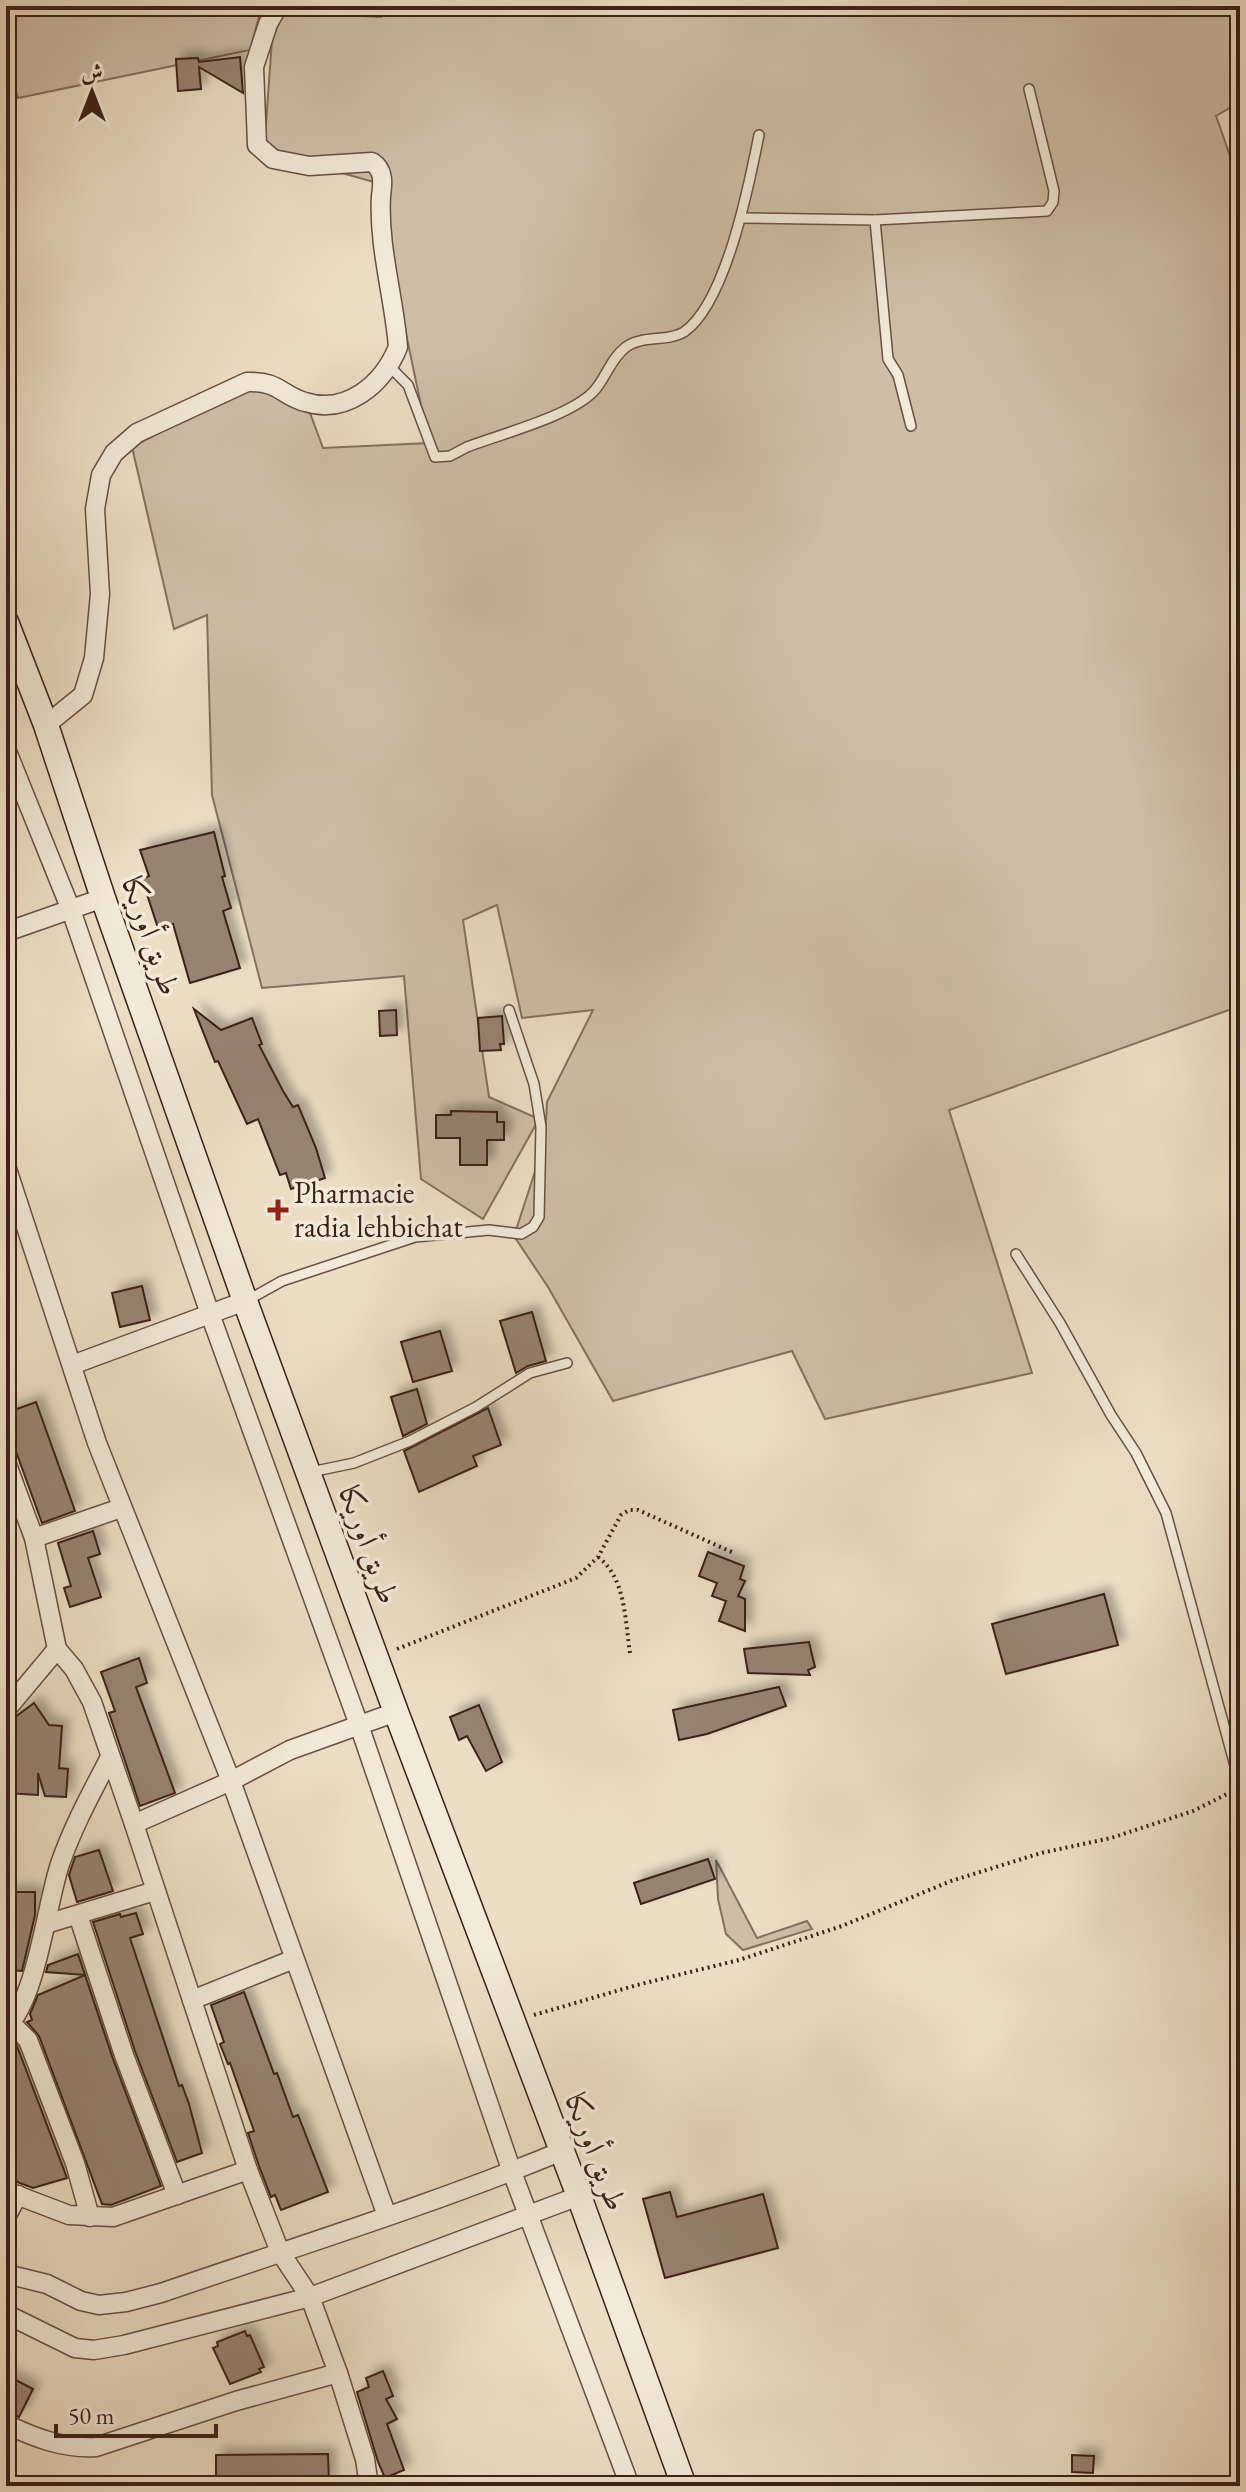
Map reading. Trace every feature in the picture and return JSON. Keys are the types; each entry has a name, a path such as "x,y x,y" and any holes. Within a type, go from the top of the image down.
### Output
{"street":[{"path":"46,725 83,695 94,658 100,594 95,509 101,475 114,453 137,433 247,382 264,382 303,402 333,406 353,399 390,367 398,347 380,214 382,177 379,167 372,162 309,166 273,159 257,145 254,67 268,24 278,6"},
{"name":"طريق أوريكا","path":"6,622 46,725 103,898 245,1301 684,2486"},
{"path":"6,749 71,910 210,1314 359,1725 512,2172 630,2486"},
{"path":"6,932 103,898"},
{"path":"7,1173 121,1508 231,1781 387,2216"},
{"path":"72,1365 245,1301"},
{"path":"8,1474 34,1538 57,1649 74,1669 92,1702 248,2170 280,2252 310,2297 365,2459 369,2486"},
{"path":"34,1538 121,1508"},
{"path":"6,1710 57,1649"},
{"path":"134,1824 231,1781 290,1750 396,1712"},
{"path":"90,2217 75,2163 28,2040 9,2025 25,1996 59,1866 73,1828 110,1757"},
{"path":"46,1924 155,1891"},
{"path":"78,1915 124,2055 177,2195"},
{"path":"192,2000 294,1959"},
{"path":"6,2274 47,2284 81,2301 99,2305 126,2302 161,2293 387,2216 562,2151"},
{"path":"6,2217 12,2193 69,2215 113,2217 248,2170"},
{"path":"6,2314 75,2348 94,2350 124,2345 310,2297 579,2196"},
{"path":"6,2424 32,2436 75,2449 96,2447 236,2401 338,2373"}],"lane":[{"path":"741,218 875,220 1047,211 1053,202 1054,191 1029,89"},
{"path":"390,367 408,385 435,457 450,456 575,408 595,390 627,345 682,333 702,314 716,286 741,218 759,135"},
{"path":"875,220 888,359 898,375 911,426"},
{"path":"245,1301 282,1281 415,1237 489,1230 521,1234 533,1227 539,1217 541,1127 534,1084 509,1010"},
{"path":"1016,1254 1136,1453 1166,1513 1240,1786"},
{"path":"308,1473 354,1463 410,1441 476,1407 530,1373 567,1363"}],"path":[{"path":"376,1657 567,1583 584,1572 598,1557 621,1515 633,1510 734,1553"},
{"path":"598,1557 611,1568 618,1583 630,1653"},
{"path":"512,2021 739,1960 842,1926 951,1881 1041,1853 1111,1838 1193,1811 1240,1786"}],"shaded area":[{"path":"6,6 262,6 250,50 18,98 6,54"},
{"path":"379,6 1240,6 1240,102 1216,116 1240,184 1240,1006 949,1110 1032,1373 825,1419 792,1351 613,1401 548,1287 514,1236 545,1141 547,1102 593,1010 522,1018 497,905 463,920 489,1097 539,1119 483,1219 421,1179 404,976 262,988 212,795 207,615 174,629 132,447 250,385 310,413 323,448 429,443 374,182 264,151 274,12 381,17"},
{"path":"716,1860 757,1938 807,1921 812,1929 743,1950 726,1934 718,1899"}],"building":[{"path":"240,57 243,93 199,67 201,89 178,91 176,59 198,58 199,62"},
{"path":"214,832 231,908 223,911 240,968 190,983 173,924 158,928 142,879 149,876 140,850"},
{"path":"194,1009 221,1030 252,1018 262,1044 259,1045 283,1091 293,1107 298,1105 325,1178 291,1189 286,1173 280,1175 258,1119 247,1124 218,1061 215,1062"},
{"path":"396,1010 397,1035 380,1036 379,1011"},
{"path":"502,1016 504,1044 500,1044 501,1050 480,1051 478,1018"},
{"path":"451,1111 497,1112 497,1122 504,1122 504,1140 487,1140 487,1165 460,1165 460,1138 436,1138 436,1115 451,1115"},
{"path":"142,1286 150,1320 120,1327 112,1293"},
{"path":"532,1312 546,1361 516,1373 500,1321"},
{"path":"440,1331 452,1371 413,1382 401,1342"},
{"path":"417,1389 427,1424 403,1436 391,1397"},
{"path":"36,1402 75,1511 42,1523 6,1424 6,1413"},
{"path":"488,1408 501,1445 473,1456 477,1466 419,1492 404,1451"},
{"path":"93,1531 100,1554 88,1558 101,1597 70,1607 64,1588 71,1586 58,1543"},
{"path":"708,1552 744,1566 740,1579 745,1581 738,1596 745,1599 745,1631 719,1621 726,1601 712,1596 717,1583 699,1576"},
{"path":"1104,1594 1118,1645 1006,1674 992,1624"},
{"path":"809,1642 815,1667 808,1670 810,1675 748,1673 744,1649"},
{"path":"139,1658 147,1683 136,1687 175,1793 140,1806 109,1713 115,1711 101,1672"},
{"path":"779,1687 786,1706 707,1734 679,1740 673,1710"},
{"path":"34,1703 49,1725 62,1726 59,1768 68,1769 66,1797 45,1796 38,1773 38,1795 6,1793 6,1732 10,1731 10,1721"},
{"path":"479,1705 502,1762 486,1771 467,1736 459,1740 450,1717"},
{"path":"99,1850 113,1891 77,1902 69,1875 75,1857"},
{"path":"708,1859 715,1879 641,1904 634,1883"},
{"path":"6,1892 35,1892 35,1915 22,1971 6,1970"},
{"path":"136,1913 143,1934 130,1938 179,2086 182,2085 189,2104 202,2153 177,2162 135,2051 93,1922"},
{"path":"78,1954 85,1975 46,1972 48,1965"},
{"path":"85,1975 161,2186 111,2205 102,2204 39,2036 27,2022 32,2020 30,2014 38,1995"},
{"path":"244,1992 274,2074 277,2073 293,2117 298,2115 328,2192 281,2210 275,2195 271,2197 259,2166 248,2133 254,2131 220,2044 224,2042 211,2005"},
{"path":"17,2046 67,2178 33,2188 17,2182 13,2169 6,2171 6,2049"},
{"path":"670,2192 677,2217 763,2194 778,2248 665,2278 643,2199"},
{"path":"245,2331 247,2336 250,2335 264,2367 259,2369 261,2372 230,2384 213,2348 218,2346 217,2342"},
{"path":"383,2371 393,2396 386,2399 397,2419 387,2424 404,2470 385,2478 357,2392 369,2387 366,2378"},
{"path":"6,2375 33,2389 19,2417 6,2412"},
{"path":"328,2454 329,2483 216,2485 216,2455"},
{"path":"1072,2455 1094,2456 1093,2473 1072,2472"}],"place":[{"name":"Pharmacie radia lehbichat","path":"278,1210"}]}
